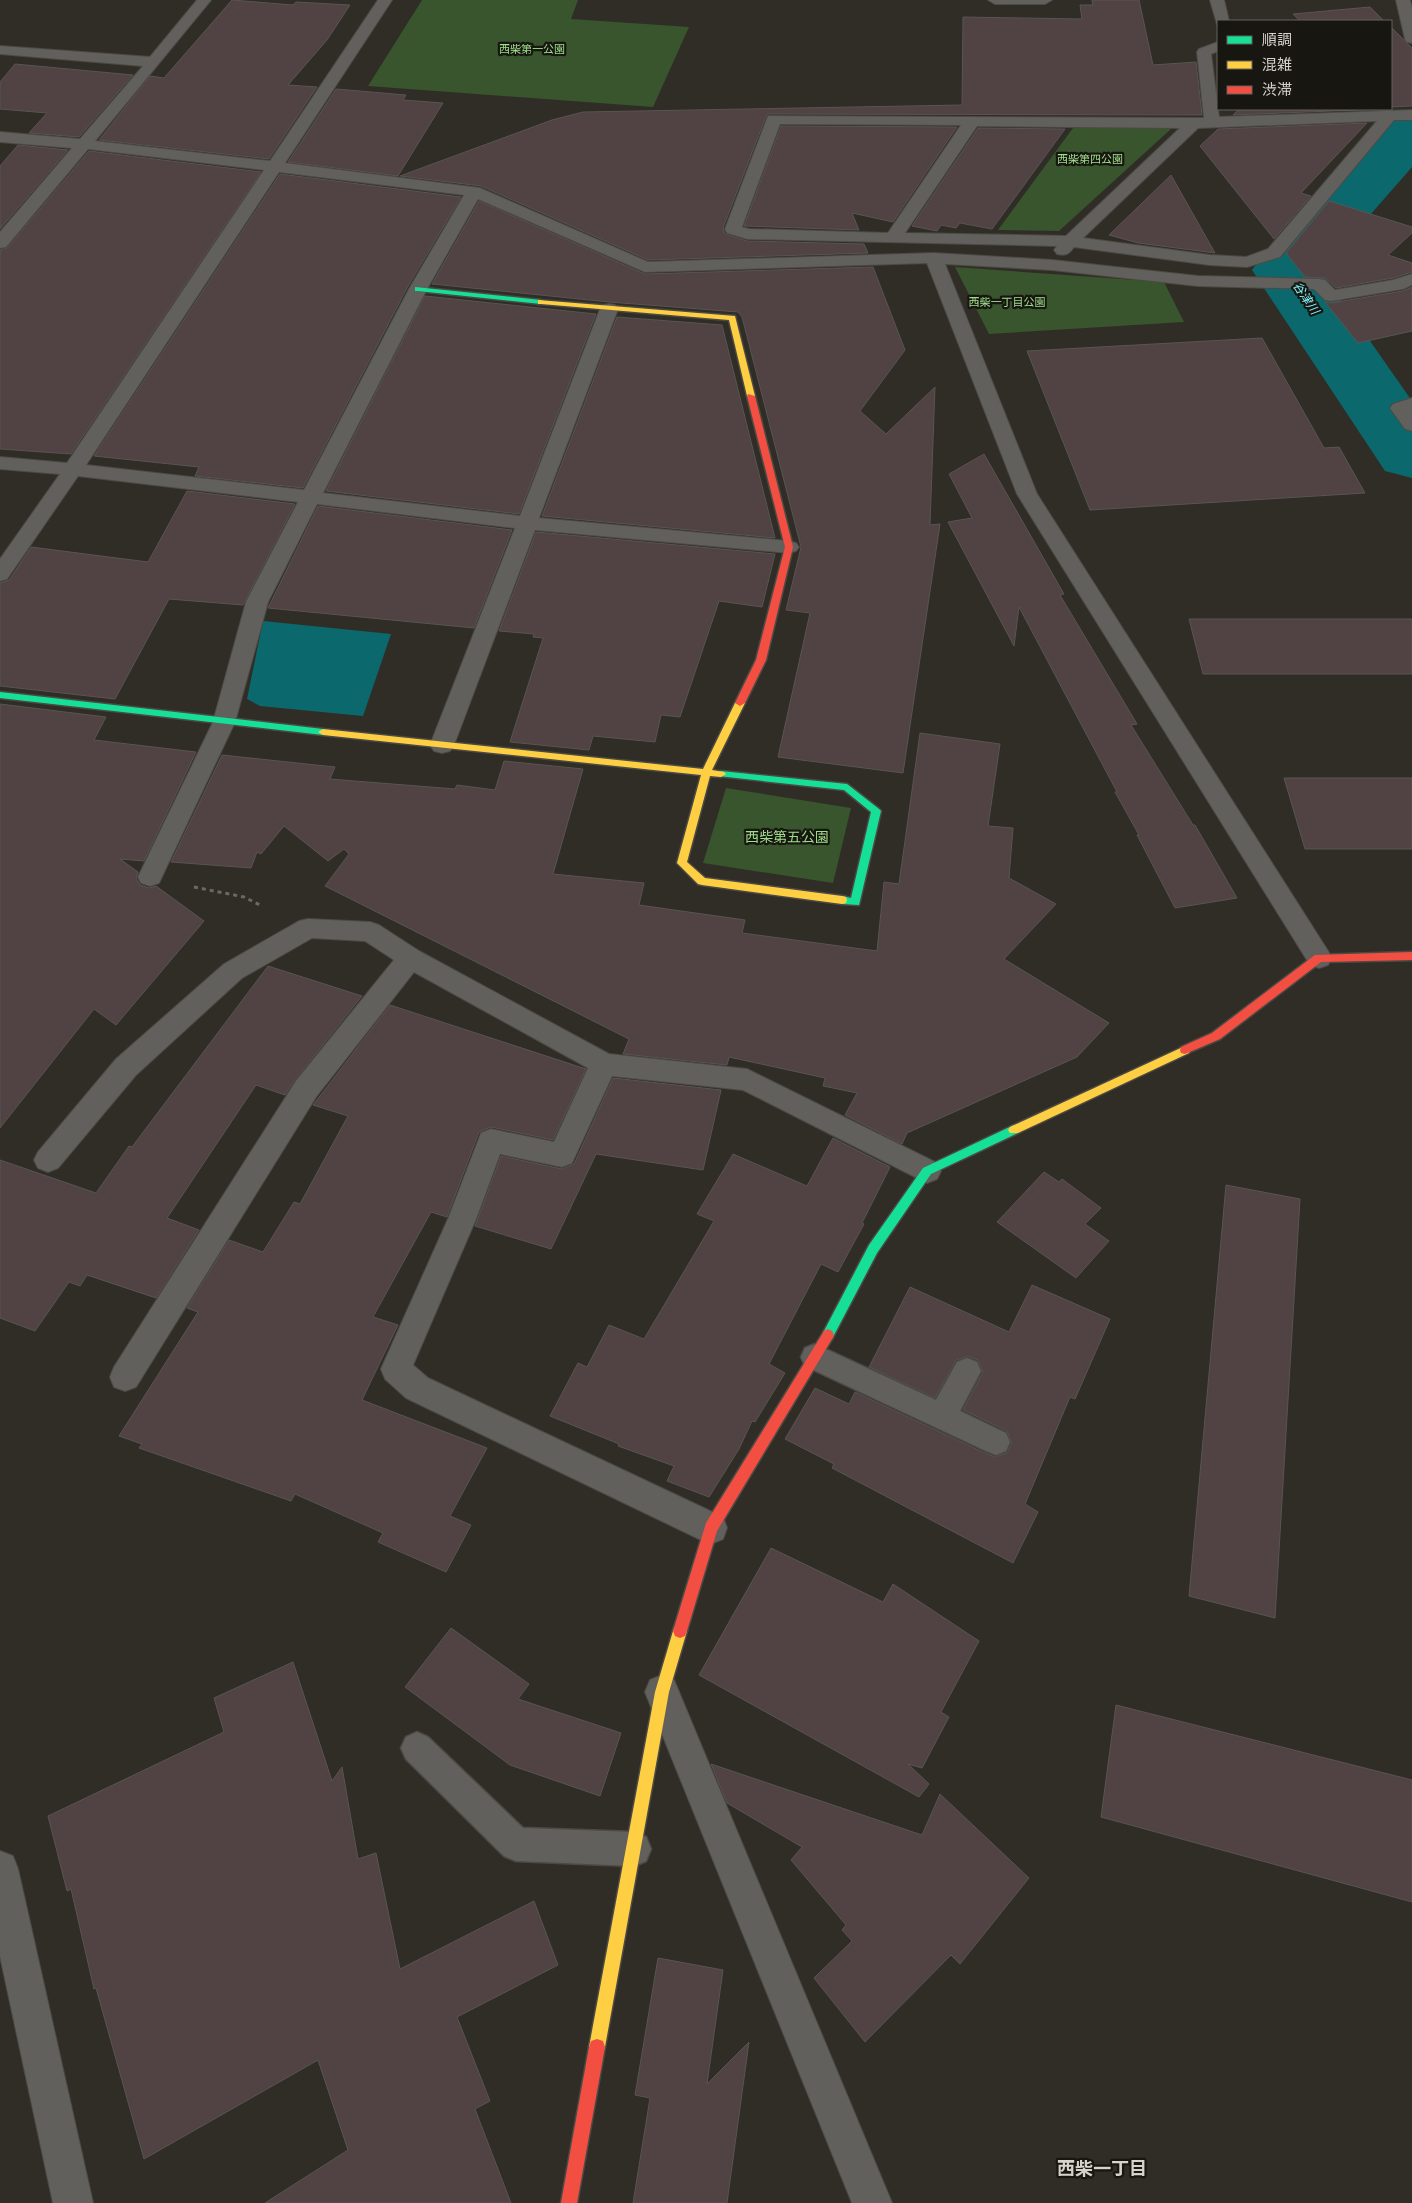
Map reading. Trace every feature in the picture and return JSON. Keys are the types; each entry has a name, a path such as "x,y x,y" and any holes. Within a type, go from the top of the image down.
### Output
{"street":[{"path":"2,238 154,62 204,0"},
{"path":"0,574 73,470 273,166 385,0"},
{"path":"995,0 1045,0"},
{"path":"1217,0 1222,20"},
{"path":"1392,30 1411,34 1403,0"},
{"path":"1212,122 1204,52 1217,46"},
{"path":"0,50 154,62"},
{"path":"1389,116 1274,253 1247,262 1210,260 1070,241 747,234 733,229 774,119 1194,123 1412,114"},
{"path":"893,238 972,121"},
{"path":"1052,265 1070,241 1194,123"},
{"path":"0,137 83,144 474,191 645,268 934,258 1052,265 1198,281 1258,284 1320,284 1331,296 1397,285 1412,279"},
{"path":"150,877 224,722 257,602 418,289 474,191"},
{"path":"934,258 1027,494 1319,958"},
{"path":"0,695 224,722 707,771 848,787 876,811 854,902 702,881 682,863 707,771 761,660 789,546 732,318 609,309 418,289"},
{"path":"442,745 609,309"},
{"path":"1412,404 1400,408 1412,425"},
{"path":"0,463 527,523 789,546"},
{"path":"48,1160 126,1068 233,971 308,928 370,932 410,958 604,1064 747,1080 927,1171"},
{"path":"569,2203 662,1692 711,1528 815,1357 873,1249 927,1171 1216,1036 1319,958 1412,956"},
{"path":"125,1377 306,1089 410,958"},
{"path":"604,1064 562,1154 491,1141 462,1219 396,1369 417,1388 711,1528"},
{"path":"662,1692 872,2203"},
{"path":"0,1868 73,2203"}],"lane":[{"path":"815,1357 996,1442"},
{"path":"941,1417 967,1371"},
{"path":"417,1748 516,1844 634,1848"}],"path":[{"path":"150,877 244,897 308,928"}],"green space":[{"name":"西柴第一公園","path":"422,0 578,0 571,19 689,27 653,107 368,86"},
{"name":"西柴第四公園","path":"1073,128 1172,128 1059,231 998,230"},
{"name":"西柴一丁目公園","path":"955,267 1164,282 1184,322 989,334"},
{"name":"西柴第五公園","path":"726,788 851,808 833,883 703,863"}],"water":[{"path":"263,621 391,634 363,716 260,706 247,699"}],"building":[{"path":"232,0 293,5 296,2 350,5 327,40 288,85 317,87 269,159 99,140 150,76 164,78"},
{"path":"1092,0 1139,0 1153,65 1196,62 1202,115 767,114 723,228 725,234 747,241 864,244 868,253 648,260 481,186 400,176 552,120 583,112 962,105 963,17 1082,19 1080,5 1093,5"},
{"path":"1370,7 1383,20 1299,20 1293,14"},
{"path":"1392,28 1412,48 1412,106 1392,107"},
{"path":"15,64 133,75 79,137 29,133 47,113 0,109 0,82"},
{"path":"336,89 406,95 403,100 443,103 398,176 288,162"},
{"path":"1238,110 1356,110 1233,115"},
{"path":"1367,123 1301,193 1311,196 1274,239 1200,146 1218,129"},
{"path":"781,126 957,127 893,222 852,213 859,230 744,226"},
{"path":"978,128 1065,129 992,229 960,223 956,228 941,225 937,231 912,226"},
{"path":"18,145 68,150 0,229 0,166"},
{"path":"89,151 261,172 71,454 0,449 0,250 7,248"},
{"path":"280,174 461,197 407,288 303,488 195,476 199,467 94,456"},
{"path":"1171,175 1215,253 1138,243 1109,235"},
{"path":"479,201 645,274 873,267 905,350 860,411 886,434 935,387 930,525 940,524 903,773 778,757 810,613 786,610 801,547 742,317 738,312 609,302 432,284"},
{"path":"1329,201 1412,227 1412,233 1388,255 1412,263 1412,272 1393,278 1336,288 1325,278 1305,277 1286,253"},
{"path":"1412,287 1412,331 1358,343 1325,302 1331,303 1403,291"},
{"path":"425,296 596,314 519,514 326,491"},
{"path":"617,317 722,325 775,538 542,516"},
{"path":"1262,338 1324,448 1339,447 1365,493 1090,510 1027,351"},
{"path":"984,454 1064,594 1060,595 1137,724 1131,725 1193,825 1195,825 1237,898 1175,908 1137,835 1139,835 1115,792 1117,792 1019,607 1014,646 948,522 972,518 949,474"},
{"path":"187,491 295,504 243,605 169,599 115,699 0,686 0,583 9,580 31,547 148,562"},
{"path":"318,506 512,530 474,628 268,608"},
{"path":"536,532 775,554 762,607 719,601 680,717 661,715 655,742 593,736 589,750 510,742 543,638 533,637 534,634 499,631"},
{"path":"1189,619 1412,619 1412,674 1203,674"},
{"path":"0,704 106,717 94,740 196,752 144,861 120,859 138,872 136,878 140,885 149,888 156,886 204,921 116,1025 94,1009 0,1128"},
{"path":"920,733 1000,744 988,826 1013,828 1009,878 1056,904 1004,959 1109,1023 1077,1057 907,1133 902,1144 845,1115 857,1093 823,1086 825,1078 729,1057 727,1065 623,1054 629,1039 325,886 349,854 344,849 328,861 284,826 261,854 257,852 251,868 171,862 222,755 335,767 330,779 455,789 457,785 495,790 504,761 583,769 553,874 644,883 639,905 745,920 742,933 877,951 884,882 899,884"},
{"path":"1284,778 1412,778 1412,849 1305,849"},
{"path":"268,966 362,996 285,1095 256,1085 167,1218 199,1230 156,1298 87,1275 80,1286 69,1282 35,1331 0,1318 0,1160 96,1193 129,1146 132,1147"},
{"path":"390,1005 586,1069 553,1140 491,1127 479,1132 447,1217 431,1212 373,1317 398,1325 362,1400 487,1448 450,1516 471,1525 446,1572 378,1542 383,1533 295,1494 291,1501 139,1448 142,1444 119,1436 198,1312 187,1308 229,1240 263,1252 294,1202 300,1204 348,1116 313,1105"},
{"path":"613,1078 721,1090 703,1170 596,1154 551,1249 475,1226 501,1156 562,1169 574,1164"},
{"path":"833,1138 890,1167 862,1223 864,1224 838,1272 821,1264 769,1364 785,1373 755,1422 752,1421 739,1449 709,1497 667,1481 674,1466 618,1446 619,1444 550,1416 578,1363 587,1367 609,1325 644,1339 714,1221 697,1214 733,1154 807,1186"},
{"path":"1044,1172 1059,1182 1062,1179 1101,1208 1085,1224 1109,1241 1076,1278 997,1222"},
{"path":"1226,1185 1300,1199 1275,1618 1189,1596"},
{"path":"1032,1285 1110,1319 1075,1399 1070,1397 1025,1504 1038,1512 1013,1563 832,1468 834,1464 785,1439 815,1388 849,1404 855,1392 985,1453 995,1457 1007,1453 1012,1443 1007,1431 963,1410 983,1372 978,1360 968,1356 956,1360 935,1398 869,1367 910,1287 1009,1332"},
{"path":"771,1548 883,1602 893,1584 979,1641 941,1712 949,1717 922,1768 908,1764 929,1784 919,1797 699,1675"},
{"path":"451,1628 529,1684 518,1699 621,1733 600,1796 510,1765 405,1687"},
{"path":"293,1662 332,1781 342,1767 358,1859 376,1853 400,1969 534,1901 558,1965 457,2017 490,2101 475,2109 511,2203 265,2203 348,2150 318,2060 144,2159 96,1988 94,1989 71,1889 67,1891 48,1816 224,1732 214,1698"},
{"path":"1116,1705 1412,1780 1412,1902 1101,1817"},
{"path":"711,1764 922,1835 940,1794 1029,1878 960,1964 951,1955 865,2042 814,1978 852,1941 842,1930 846,1925 791,1860 802,1847 727,1803"},
{"path":"658,1958 723,1970 707,2084 749,2042 727,2203 633,2203 650,2098 635,2095"}],"waterway":[{"name":"谷津川","path":"1412,134 1406,136 1286,270 1412,455"}],"traffic: fast":[{"path":"418,289 541,302"},
{"path":"0,695 323,732"},
{"path":"721,774 847,787 876,811 855,902 842,900"},
{"path":"828,1335 873,1249 927,1171 1014,1130"}],"traffic: slow":[{"path":"541,302 732,318 751,396"},
{"path":"740,703 707,771 682,863 702,881 842,900"},
{"path":"323,732 721,774"},
{"path":"1014,1130 1185,1050"},
{"path":"597,2047 662,1692 680,1631"}],"traffic: jam":[{"path":"740,703 761,660 789,547 751,396"},
{"path":"1185,1050 1216,1036 1319,958 1412,956"},
{"path":"680,1631 711,1528 828,1335"},
{"path":"569,2203 597,2047"}],"district":[{"name":"西柴一丁目","path":"1102,2168"}]}
